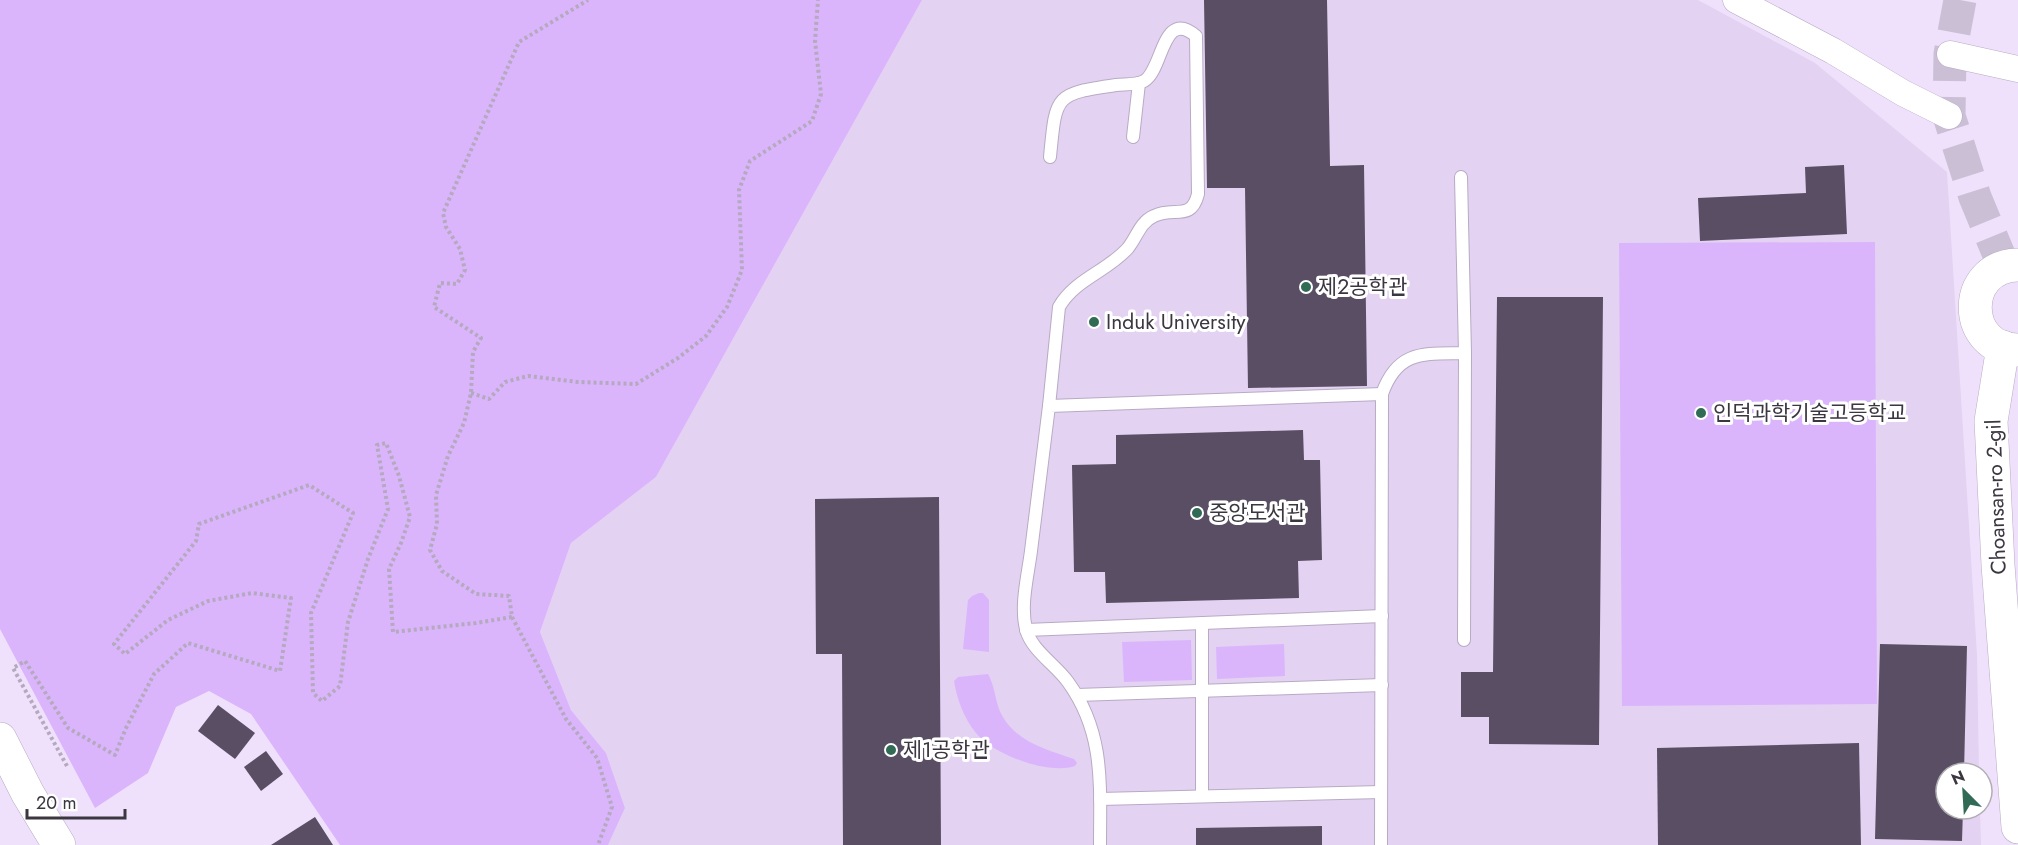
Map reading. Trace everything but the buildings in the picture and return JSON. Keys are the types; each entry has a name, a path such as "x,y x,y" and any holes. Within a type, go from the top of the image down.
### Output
{"street":[{"path":"1736,0 1833,51 1903,93 1948,116"},
{"path":"1950,54 2018,69"},
{"path":"2010,349 1995,344 1984,334 1977,322 1974,307 1977,292 1985,279 1996,270 2018,265"},
{"name":"Choansan-ro 2-gil","path":"2010,349 1991,421 1998,565 2018,828"},
{"path":"0,739 28,794 59,845"}],"lane":[{"path":"1050,157 1054,113 1064,99 1084,90 1144,81 1152,72 1170,34 1184,29 1196,36 1198,182 1195,205 1190,210 1154,215 1145,222 1130,246 1116,260 1073,288 1059,307 1025,593 1026,630 1038,650 1065,677 1077,695 1093,730 1097,750 1100,799 1100,845"},
{"path":"1133,137 1138,83"},
{"path":"1461,177 1465,353 1464,640"},
{"path":"1381,845 1382,394 1394,371 1405,361 1421,354 1465,353"},
{"path":"1049,406 1382,394"},
{"path":"1026,630 1382,616"},
{"path":"1202,623 1202,796"},
{"path":"1077,695 1382,685"},
{"path":"1100,799 1381,792"}],"path":[{"path":"588,0 519,42 443,213 446,226 460,249 465,270 457,284 440,283 434,307 481,338 473,352 471,393 464,423 448,456 436,495 437,524 430,550 442,571 476,594 509,596 512,617 566,719 597,758 612,807 598,845"},
{"path":"471,393 489,399 505,382 528,376 578,382 636,384 678,358 706,336 727,307 742,270 739,189 750,161 813,121 821,94 815,42 818,0"},
{"path":"67,766 13,668 25,661 68,728 116,755 126,728 154,674 188,643 280,671 291,598 252,593 208,600 168,620 125,654 114,644 196,541 199,524 309,485 353,513 311,613 313,693 322,701 340,686 348,622 387,509 377,445 386,443 399,476 410,517 389,569 393,632 512,617"}],"shaded area":[{"path":"0,0 922,0 656,477 571,543 540,632 571,710 606,753 625,808 608,845 340,845 251,714 209,691 176,707 148,773 95,808 0,629"},
{"name":"Induk University","path":"922,0 1698,0 1815,63 1947,172 1977,655 1979,761 1934,761 1934,821 1980,821 1981,845 608,845 625,808 606,753 571,710 540,632 571,543 656,477"},
{"path":"1875,242 1877,704 1622,706 1619,243"},
{"path":"983,593 989,600 989,652 963,649 968,600"},
{"path":"1191,640 1192,680 1124,682 1122,642"},
{"path":"1284,644 1285,676 1217,679 1216,647"},
{"path":"988,674 999,709 1012,729 1030,742 1074,759 1077,763 1075,766 1051,768 1022,761 995,749 976,733 962,708 954,681 958,677"}],"tunnel":[{"path":"1960,0 1950,54 1949,116 1975,197 2004,267"}],"place":[{"name":"제2공학관","path":"1306,287"},
{"name":"Induk University","path":"1094,322"},
{"name":"인덕과학기술고등학교","path":"1701,413"},
{"name":"중앙도서관","path":"1197,513"},
{"name":"제1공학관","path":"891,750"}]}
